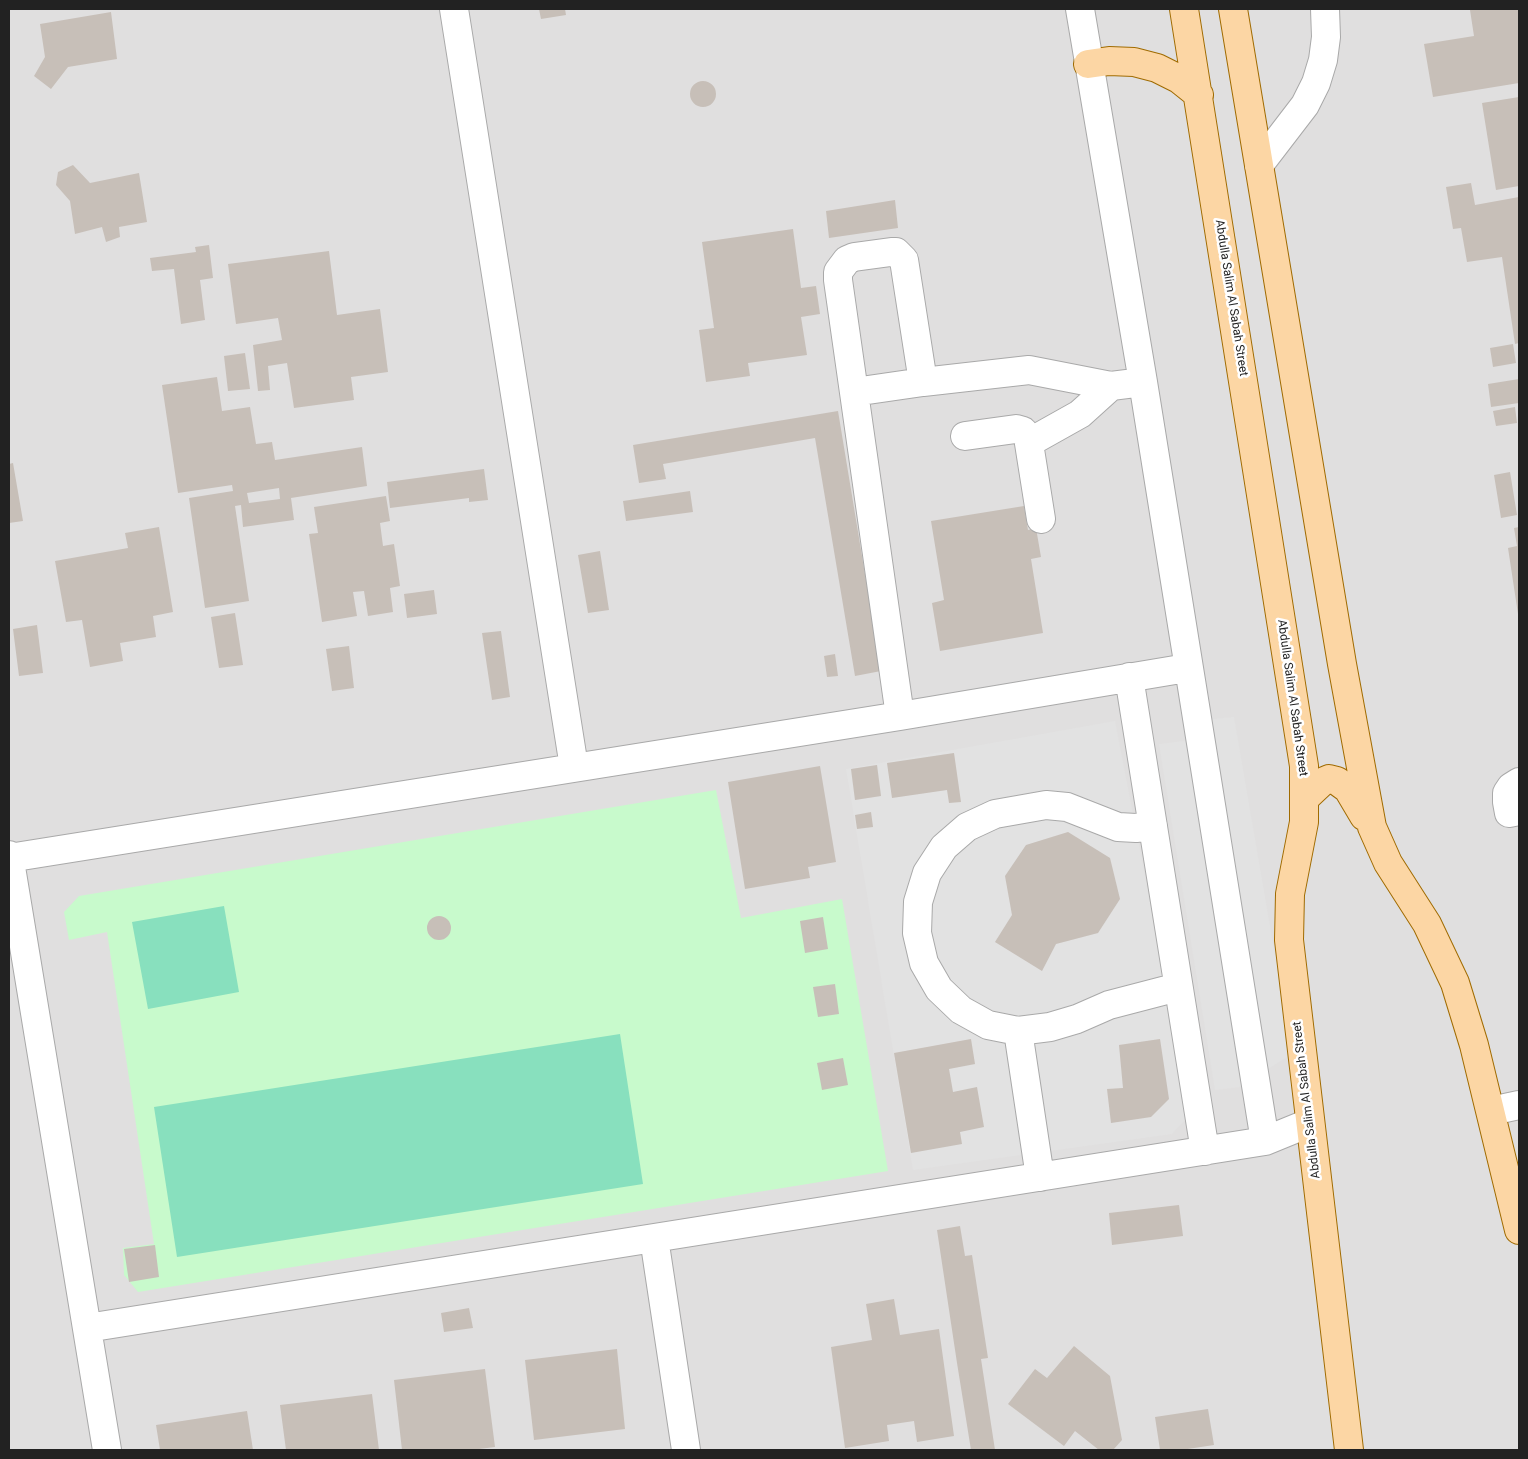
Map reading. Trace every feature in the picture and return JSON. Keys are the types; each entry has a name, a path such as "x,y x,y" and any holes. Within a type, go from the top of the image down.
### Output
{"main road":[{"name":"Abdulla Salim Al Sabah Street","path":"1184,9 1304,766 1304,822 1290,894 1289,940 1309,1123 1349,1450"},
{"path":"1233,9 1342,664 1372,827"},
{"path":"1088,64 1117,61 1134,62 1157,68 1179,80 1199,95"},
{"path":"1305,798 1322,782 1330,779 1337,781 1348,789 1372,827 1388,863 1427,924 1455,982 1466,1013 1519,1230"}],"street":[{"path":"454,9 574,768"},
{"path":"1080,9 1143,382 1265,1141"},
{"path":"1258,165 1305,104 1316,83 1323,60 1326,37 1325,9"},
{"path":"900,716 838,280 842,265 854,257 896,252 904,260 923,382"},
{"path":"854,392 1029,370 1111,386 1143,382"},
{"path":"1030,442 1080,414 1111,386"},
{"path":"965,436 1016,429 1023,431 1030,442 1042,519"},
{"path":"107,1450 9,856 574,768 1188,668"},
{"path":"1128,677 1205,1151"},
{"path":"1519,782 1511,787 1507,793 1509,813 1519,811"},
{"path":"1153,826 1136,828 1118,827 1067,807 1046,805 995,814 967,828 944,847 931,866 918,902 917,933 924,963 939,989 962,1010 988,1025 1018,1031 1050,1027 1077,1019 1109,1005 1178,987"},
{"path":"1018,1031 1040,1177"},
{"path":"1491,1111 1519,1106"},
{"path":"87,1328 1265,1141 1309,1123"},
{"path":"1265,1141 1298,1147 1313,1153"},
{"path":"654,1238 686,1450"}],"shaded area":[{"path":"9,9 1519,9 1519,1450 9,1450"},
{"path":"1234,717 1292,1054 1239,1087 1215,1090 1159,744 1184,741 1213,719"},
{"path":"1115,721 1191,1114 1172,1134 913,1170 846,769","holes":["954,753 959,788 892,798 887,763","877,765 881,796 855,800 851,769","1068,832 1110,858 1120,899 1098,933 1056,944 1042,971 995,942 1012,915 1005,876 1027,845","970,1039 975,1064 949,1069 953,1092 911,1153 894,1053","1160,1039 1169,1099 1151,1117 1111,1123 1107,1090 1123,1088 1119,1045"]}],"green space":[{"path":"716,790 741,918 842,899 888,1171 138,1292 124,1275 123,1248 154,1244 107,932 69,940 64,912 79,896"},
{"path":"224,906 239,992 148,1009 132,922"},
{"path":"620,1034 643,1184 177,1257 154,1107"}],"building":[{"path":"539,9 565,9 566,15 541,19"},
{"path":"1519,9 1519,83 1433,97 1424,44 1474,36 1470,10"},
{"path":"111,12 117,59 68,67 51,89 34,76 45,57 40,24"},
{"path":"703,81 712,85 716,94 712,103 703,107 694,103 690,94 694,85"},
{"path":"1519,97 1519,186 1496,190 1482,103"},
{"path":"73,165 90,183 139,173 147,222 119,227 120,237 106,242 102,227 75,234 70,201 56,185 58,172"},
{"path":"1471,183 1475,205 1519,197 1519,343 1515,344 1502,257 1467,262 1461,228 1453,229 1446,187"},
{"path":"895,200 898,228 829,238 826,211"},
{"path":"793,229 801,288 816,286 820,314 801,317 807,355 748,363 750,376 706,382 699,330 714,328 702,242"},
{"path":"209,245 213,278 200,280 205,320 181,324 174,269 152,271 150,258 196,252 195,247"},
{"path":"329,251 337,315 380,309 388,372 351,377 354,400 294,408 287,363 268,366 270,390 258,391 253,345 282,340 278,318 236,324 228,264"},
{"path":"1513,344 1516,363 1493,367 1490,348"},
{"path":"245,353 250,389 228,391 224,356"},
{"path":"217,377 222,411 250,407 256,444 272,442 275,460 362,447 367,486 291,498 294,520 243,527 241,505 235,506 249,601 205,608 189,498 233,491 232,485 178,493 162,385","holes":["279,488 280,499 249,503 247,493"]},
{"path":"1519,379 1519,403 1491,407 1488,384"},
{"path":"1515,407 1517,423 1496,426 1493,411"},
{"path":"838,411 881,671 855,676 815,438 663,464 666,479 639,483 633,445"},
{"path":"13,463 23,521 9,523 9,464"},
{"path":"484,469 488,500 469,502 469,498 390,508 387,482"},
{"path":"1510,472 1517,515 1501,518 1494,475"},
{"path":"690,491 693,512 626,521 623,501"},
{"path":"386,496 390,521 380,523 383,546 394,544 400,586 390,588 393,612 368,616 364,591 353,592 357,616 322,622 309,534 318,533 314,507"},
{"path":"1024,506 1028,530 1036,528 1041,557 1031,559 1043,633 940,651 932,603 944,600 931,521"},
{"path":"159,527 173,612 153,616 156,637 120,643 123,661 90,667 82,620 66,622 55,561 128,548 125,533"},
{"path":"1519,527 1518,614 1508,548 1517,546 1514,528"},
{"path":"600,551 609,610 588,613 578,555"},
{"path":"434,590 437,614 407,618 404,594"},
{"path":"235,613 243,665 219,668 211,617"},
{"path":"37,625 43,673 19,676 13,629"},
{"path":"501,631 510,697 492,700 482,633"},
{"path":"349,646 354,688 332,691 326,649"},
{"path":"835,654 838,676 827,677 824,656"},
{"path":"954,753 961,802 949,803 947,790 892,798 887,763"},
{"path":"877,765 881,796 855,800 851,769"},
{"path":"820,766 836,862 808,867 810,878 745,889 728,782"},
{"path":"871,812 873,827 857,829 855,815"},
{"path":"1068,832 1110,858 1120,899 1098,933 1056,944 1042,971 995,942 1012,915 1005,876 1026,845"},
{"path":"439,916 444,917 450,923 450,933 444,939 439,940 434,939 428,933 427,928 428,923 434,917"},
{"path":"823,917 828,949 805,953 800,921"},
{"path":"835,984 839,1014 818,1017 813,987"},
{"path":"971,1039 975,1064 949,1069 953,1092 977,1087 984,1127 960,1132 962,1144 911,1153 894,1053"},
{"path":"1160,1039 1169,1099 1151,1117 1111,1123 1107,1089 1123,1088 1119,1045"},
{"path":"843,1058 848,1085 822,1090 817,1063"},
{"path":"1179,1205 1183,1236 1112,1245 1109,1213"},
{"path":"960,1226 965,1256 972,1255 988,1358 981,1359 995,1450 971,1450 957,1363 937,1230"},
{"path":"155,1245 159,1277 129,1282 124,1249"},
{"path":"894,1299 900,1335 939,1329 954,1436 917,1442 914,1421 887,1425 889,1441 845,1448 831,1347 872,1340 866,1304"},
{"path":"469,1308 473,1328 444,1332 441,1313"},
{"path":"1074,1346 1110,1376 1122,1440 1113,1450 1099,1450 1075,1431 1064,1446 1008,1404 1035,1369 1047,1378"},
{"path":"617,1349 625,1429 534,1440 525,1360"},
{"path":"485,1369 495,1447 471,1450 402,1450 394,1380"},
{"path":"372,1394 379,1450 286,1450 280,1405"},
{"path":"1208,1409 1214,1445 1181,1450 1160,1450 1155,1417"},
{"path":"247,1411 253,1450 160,1450 156,1425"}]}
